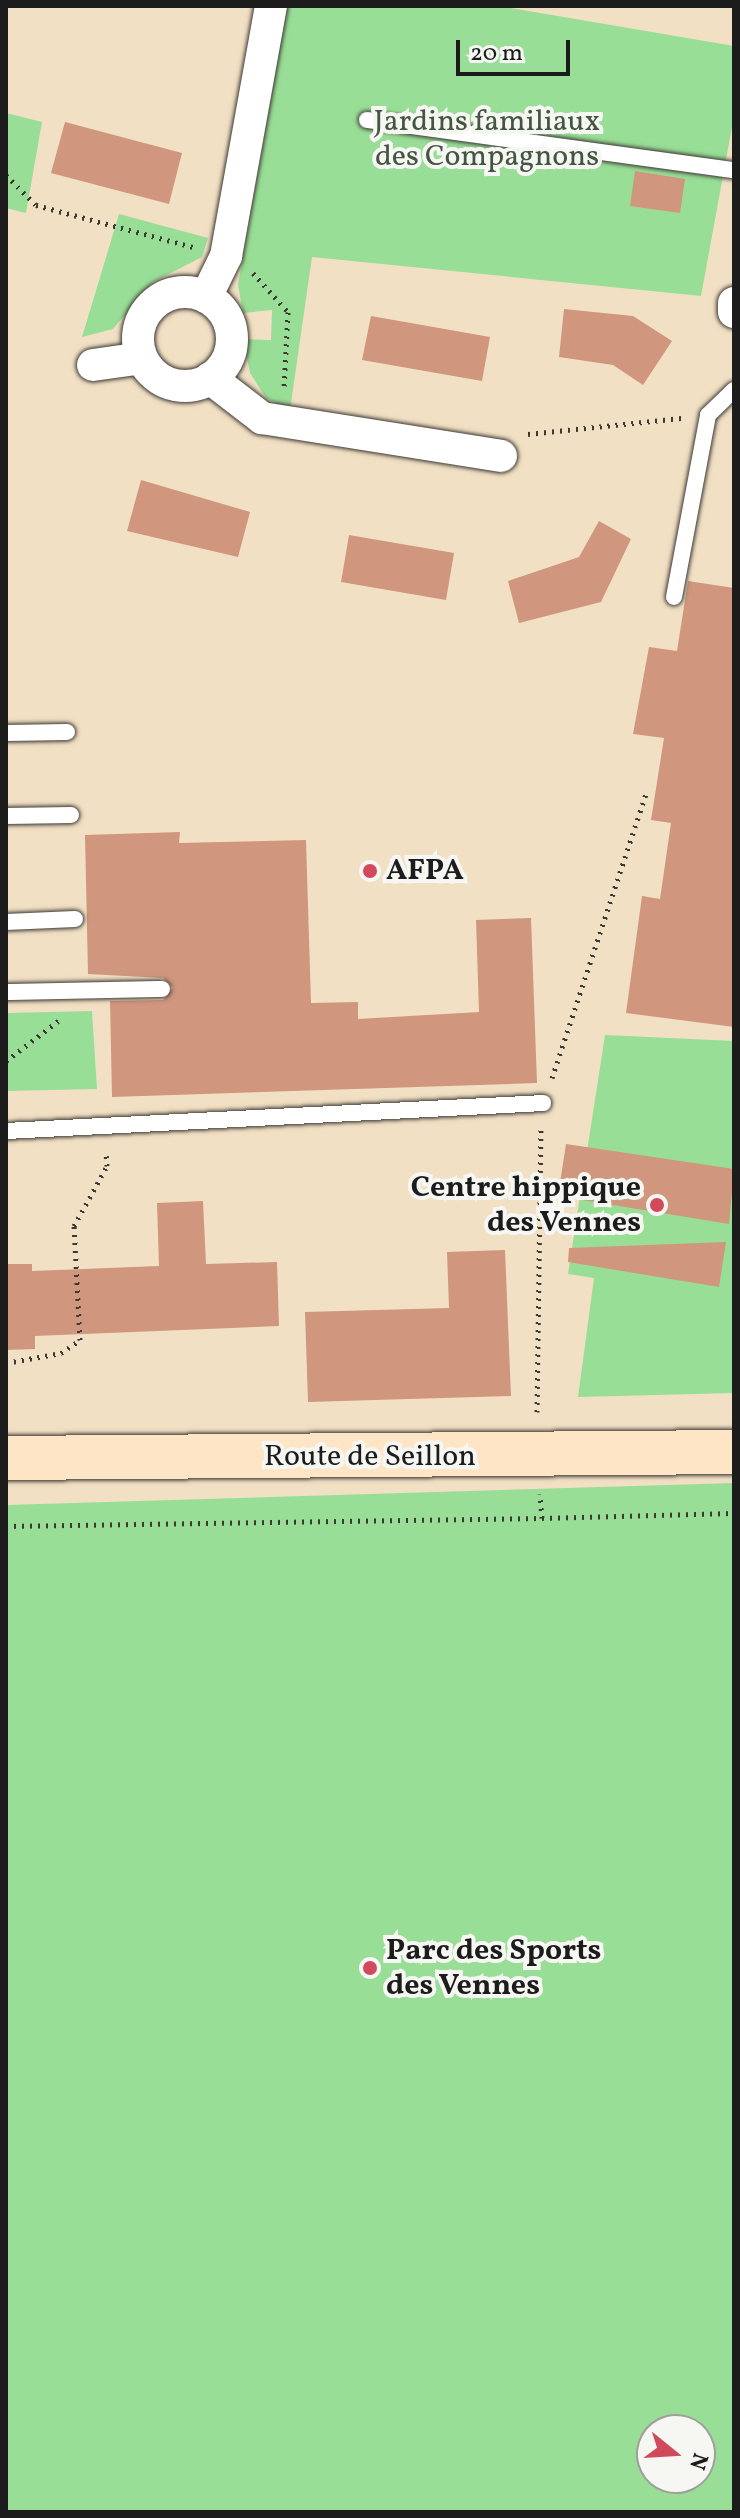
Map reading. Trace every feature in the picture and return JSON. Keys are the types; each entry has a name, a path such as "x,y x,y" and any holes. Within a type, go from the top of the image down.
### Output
{"street":[{"path":"206,297 226,256 271,6"},
{"path":"210,378 232,336 206,297 189,292 158,300 139,326 142,358 168,383 210,378 262,418 501,456"},
{"path":"734,303 734,312"},
{"path":"93,365 142,358"},
{"name":"Route de Seillon","path":"6,1458 538,1457 734,1452"}],"lane":[{"path":"367,120 734,170"},
{"path":"674,597 708,415 734,390"},
{"path":"6,733 67,732"},
{"path":"6,816 71,815"},
{"path":"6,922 75,919"},
{"path":"6,992 162,989"},
{"path":"6,1131 543,1103"}],"path":[{"path":"6,175 36,205 226,256 264,279 288,312 280,421"},
{"path":"501,456 520,435 708,415"},
{"path":"6,1061 42,1040 87,991"},
{"path":"6,1363 61,1353 80,1340 74,1226 107,1166 104,1126"},
{"path":"538,1457 542,1518"},
{"path":"6,1526 734,1513"}],"green space":[{"name":"Jardins familiaux des Compagnons","path":"287,6 499,6 734,46 734,116 701,296 312,257 290,410 266,398 250,373 243,339 271,340 272,310 243,313 238,285"},
{"path":"6,113 42,122 26,213 6,208"},
{"path":"119,214 208,238 202,257 153,282 113,329 82,337"},
{"path":"92,1011 97,1089 6,1091 6,1013"},
{"name":"Centre hippique des Vennes","path":"605,1035 734,1041 734,1393 578,1397 594,1278 568,1274"},
{"name":"Parc des Sports des Vennes","path":"734,1483 734,2512 6,2512 6,1505"}],"building":[{"path":"65,122 182,153 169,204 51,173"},
{"path":"635,171 685,179 680,213 630,206"},
{"path":"564,309 633,316 672,341 643,385 613,365 559,357"},
{"path":"371,316 490,337 482,381 362,360"},
{"path":"141,480 250,512 238,557 127,531"},
{"path":"599,521 631,539 601,602 519,623 508,581 579,557"},
{"path":"349,535 454,553 446,600 341,582"},
{"path":"688,581 734,588 734,1027 626,1013 642,896 660,899 671,823 651,820 664,738 633,734 649,647 677,651"},
{"path":"180,832 179,843 306,840 311,1003 358,1002 358,1019 479,1012 476,920 531,918 537,1083 112,1097 110,1001 163,1000 173,988 163,978 88,974 85,835"},
{"path":"566,1144 734,1169 729,1224 558,1196"},
{"path":"203,1201 206,1264 277,1262 279,1326 35,1336 35,1349 6,1350 6,1264 32,1264 32,1271 159,1266 157,1203"},
{"path":"726,1242 719,1287 568,1262 569,1248"},
{"path":"505,1250 511,1396 308,1402 305,1312 449,1308 447,1252"}],"place":[{"name":"AFPA","path":"370,871"},
{"name":"Centre hippique des Vennes","path":"657,1205"},
{"name":"Parc des Sports des Vennes","path":"370,1968"}]}
